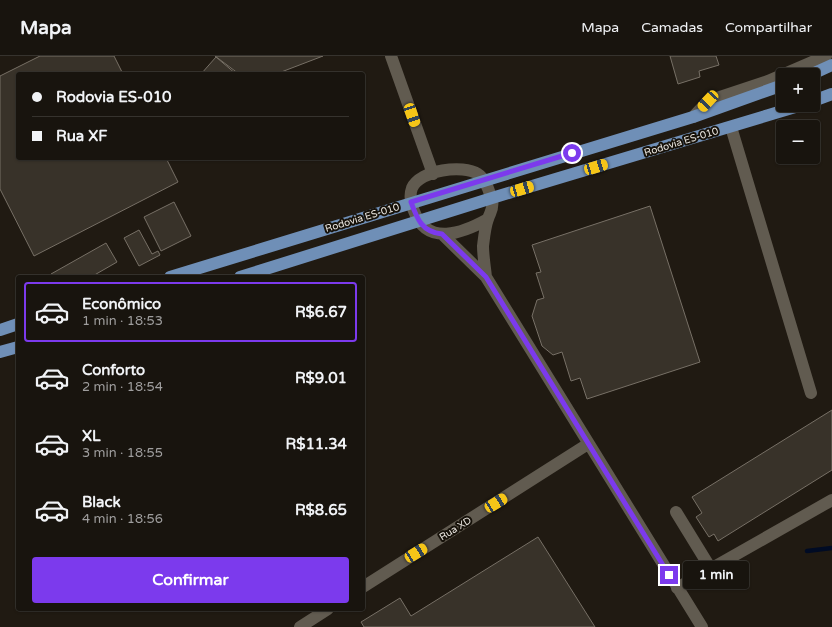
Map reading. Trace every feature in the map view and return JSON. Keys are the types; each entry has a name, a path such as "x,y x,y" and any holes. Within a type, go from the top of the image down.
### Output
{"main road":[{"path":"820,70 832,65"},
{"name":"Rodovia ES-010","path":"176,275 693,117 776,87"},
{"path":"820,98 832,94"},
{"name":"Rodovia ES-010","path":"246,275 492,198 779,112"},
{"path":"0,330 16,325"},
{"path":"0,352 16,348"}],"street":[{"path":"391,56 433,174"},
{"path":"693,117 708,101 768,81 826,56"},
{"path":"731,127 811,393"},
{"path":"486,277 484,246 488,219 492,213 493,205 485,180 478,173 467,169 456,168 424,176 417,181 412,188 411,202 418,221 428,231 449,234 488,219"},
{"path":"442,234 486,277 702,627"},
{"name":"Rua XD","path":"365,586 588,444"},
{"path":"677,588 832,500"},
{"path":"676,512 711,569"},
{"path":"300,627 325,611"}],"building":[{"path":"40,56 114,56 122,72 16,72 16,160 167,160 178,182 34,256 0,189 0,76"},
{"path":"215,56 323,56 281,72 236,72"},
{"path":"670,56 716,56 719,65 699,71 700,77 678,84"},
{"path":"216,57 234,72 203,72"},
{"path":"174,202 191,236 161,251 144,217"},
{"path":"650,206 700,362 587,399 580,378 571,381 562,352 553,355 542,346 532,316 537,300 544,298 536,273 541,272 532,245"},
{"path":"139,230 152,254 158,251 160,255 139,266 124,238"},
{"path":"106,243 117,262 94,275 51,274"},
{"path":"832,410 832,470 718,541 714,534 709,537 696,517 702,513 692,497"},
{"path":"538,537 595,627 364,627 361,622 400,598 411,616"}],"waterway":[{"path":"807,551 832,548"}],"route":[{"path":"572,153 411,202 418,221 422,227 435,234 442,234 486,277 669,575"}]}
